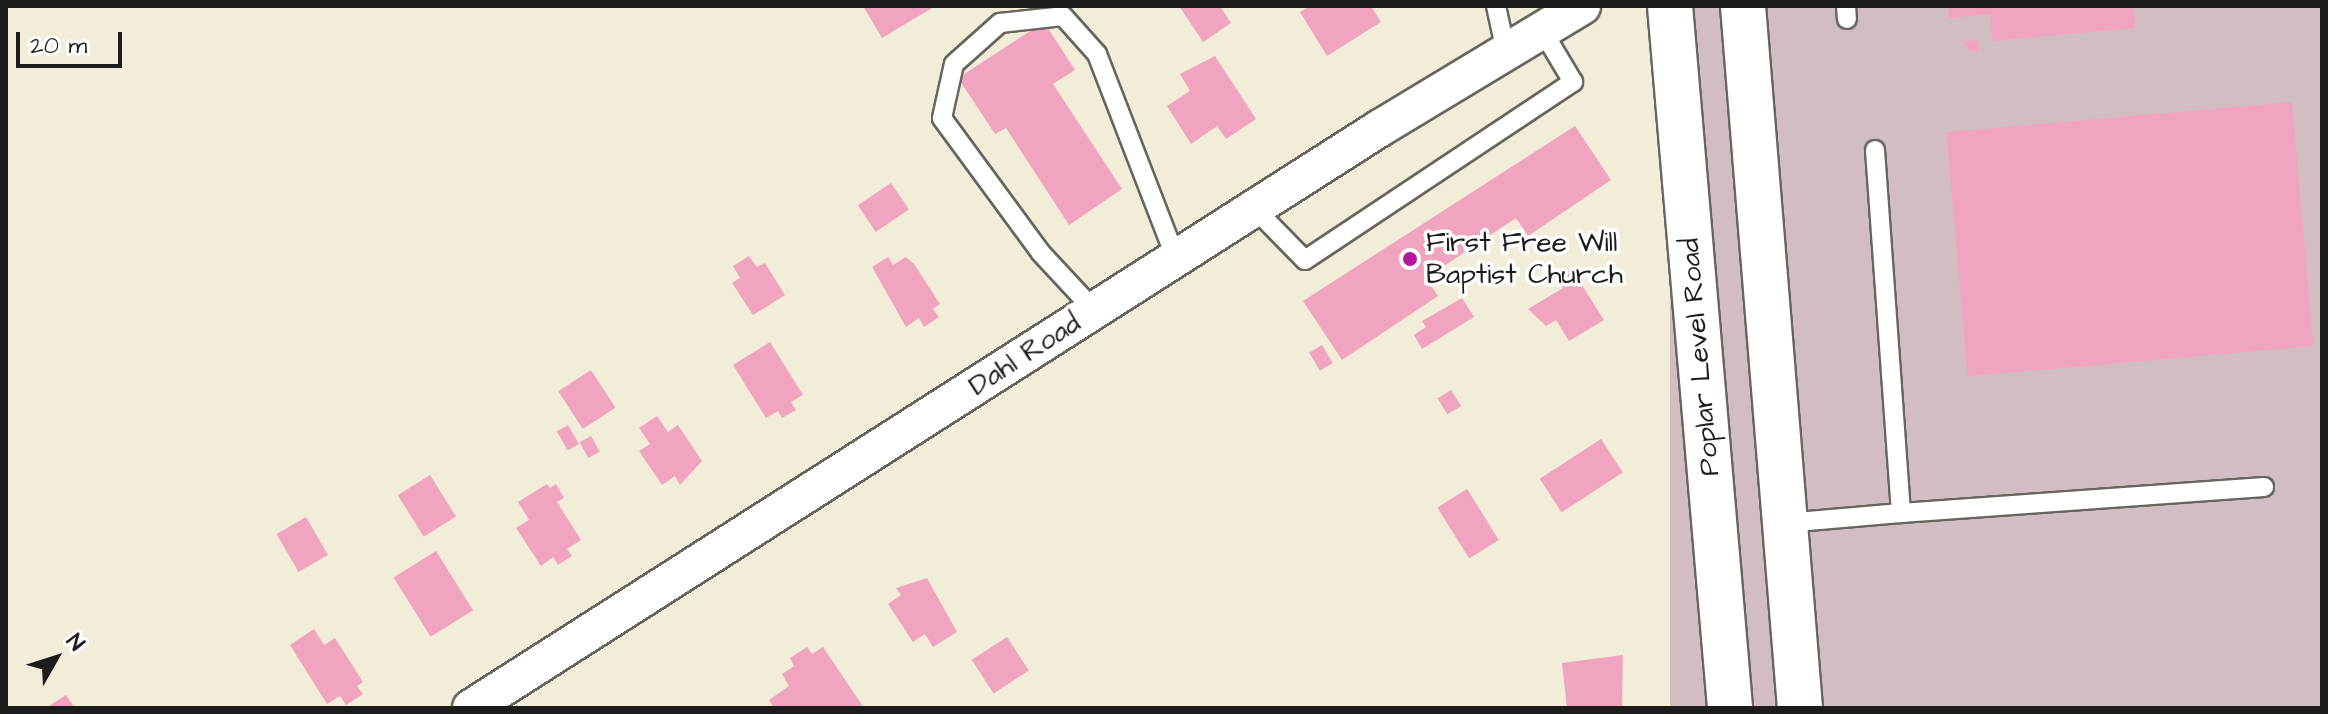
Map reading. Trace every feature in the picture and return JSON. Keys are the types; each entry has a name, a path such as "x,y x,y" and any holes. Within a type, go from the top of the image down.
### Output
{"main road":[{"name":"Poplar Level Road","path":"1670,6 1730,708"},
{"path":"1743,6 1800,708"}],"street":[{"name":"Dahl Road","path":"471,708 1094,310 1582,6"}],"lane":[{"path":"1496,6 1506,52"},
{"path":"1094,310 1041,253 942,118 954,64 1000,23 1063,16 1097,54 1176,259"},
{"path":"1255,209 1305,260 1573,82 1542,30"},
{"path":"1875,150 1901,513"},
{"path":"1785,523 2264,487"}],"shaded area":[{"path":"1670,6 2322,6 2322,708 1670,708"}],"building":[{"path":"863,6 930,6 932,8 882,38"},
{"path":"1179,6 1220,6 1231,23 1203,42"},
{"path":"1310,6 1371,6 1381,22 1327,56 1300,12"},
{"path":"1948,6 2134,6 2135,28 1992,41 1990,14 1949,18"},
{"path":"1044,22 1075,70 1053,84 1122,189 1069,225 1006,128 995,134 958,78"},
{"path":"1978,40 1979,51 1969,51 1963,41"},
{"path":"1215,56 1256,119 1226,139 1217,126 1191,144 1167,106 1190,91 1180,74"},
{"path":"2292,102 2313,346 1968,376 1946,132"},
{"name":"First Free Will Baptist Church","path":"1575,126 1611,180 1528,236 1516,218 1426,278 1438,296 1342,360 1303,301"},
{"path":"891,183 909,210 876,232 858,205"},
{"path":"749,256 757,267 765,263 785,295 753,315 732,283 740,278 733,266"},
{"path":"888,257 893,265 906,257 914,264 940,304 933,309 939,317 924,327 919,318 906,327 872,267"},
{"path":"1571,268 1604,320 1569,341 1556,320 1546,326 1528,309 1563,288 1556,277"},
{"path":"1462,298 1474,317 1422,349 1414,335 1426,327 1422,321"},
{"path":"770,342 803,395 791,402 796,410 782,418 778,411 766,418 733,365"},
{"path":"1322,345 1333,363 1320,371 1309,353"},
{"path":"591,370 616,408 583,429 558,391"},
{"path":"1451,390 1461,406 1447,415 1437,398"},
{"path":"657,416 668,432 678,425 702,461 680,485 675,476 662,485 639,451 650,444 639,428"},
{"path":"568,425 579,444 568,451 557,432"},
{"path":"591,436 600,452 588,458 580,442"},
{"path":"1601,439 1623,473 1562,512 1540,479"},
{"path":"430,475 456,517 424,537 398,495"},
{"path":"547,484 550,488 556,484 564,498 557,502 581,540 567,549 572,556 558,565 553,557 541,566 516,528 529,520 518,502"},
{"path":"1467,489 1499,540 1469,558 1437,508"},
{"path":"306,517 328,555 299,572 277,534"},
{"path":"436,551 473,610 431,637 394,577"},
{"path":"927,578 957,632 933,647 925,634 913,642 888,604 901,595 896,588"},
{"path":"314,629 324,645 335,638 363,682 357,686 363,694 346,705 340,696 327,704 290,645"},
{"path":"1007,637 1029,671 994,693 972,660"},
{"path":"807,647 812,654 823,647 864,708 774,708 769,700 789,686 782,674 794,666 790,658"},
{"path":"1623,655 1622,708 1567,708 1562,663"},
{"path":"66,695 75,708 46,708"}],"place":[{"name":"First Free Will Baptist Church","path":"1410,259"}]}
